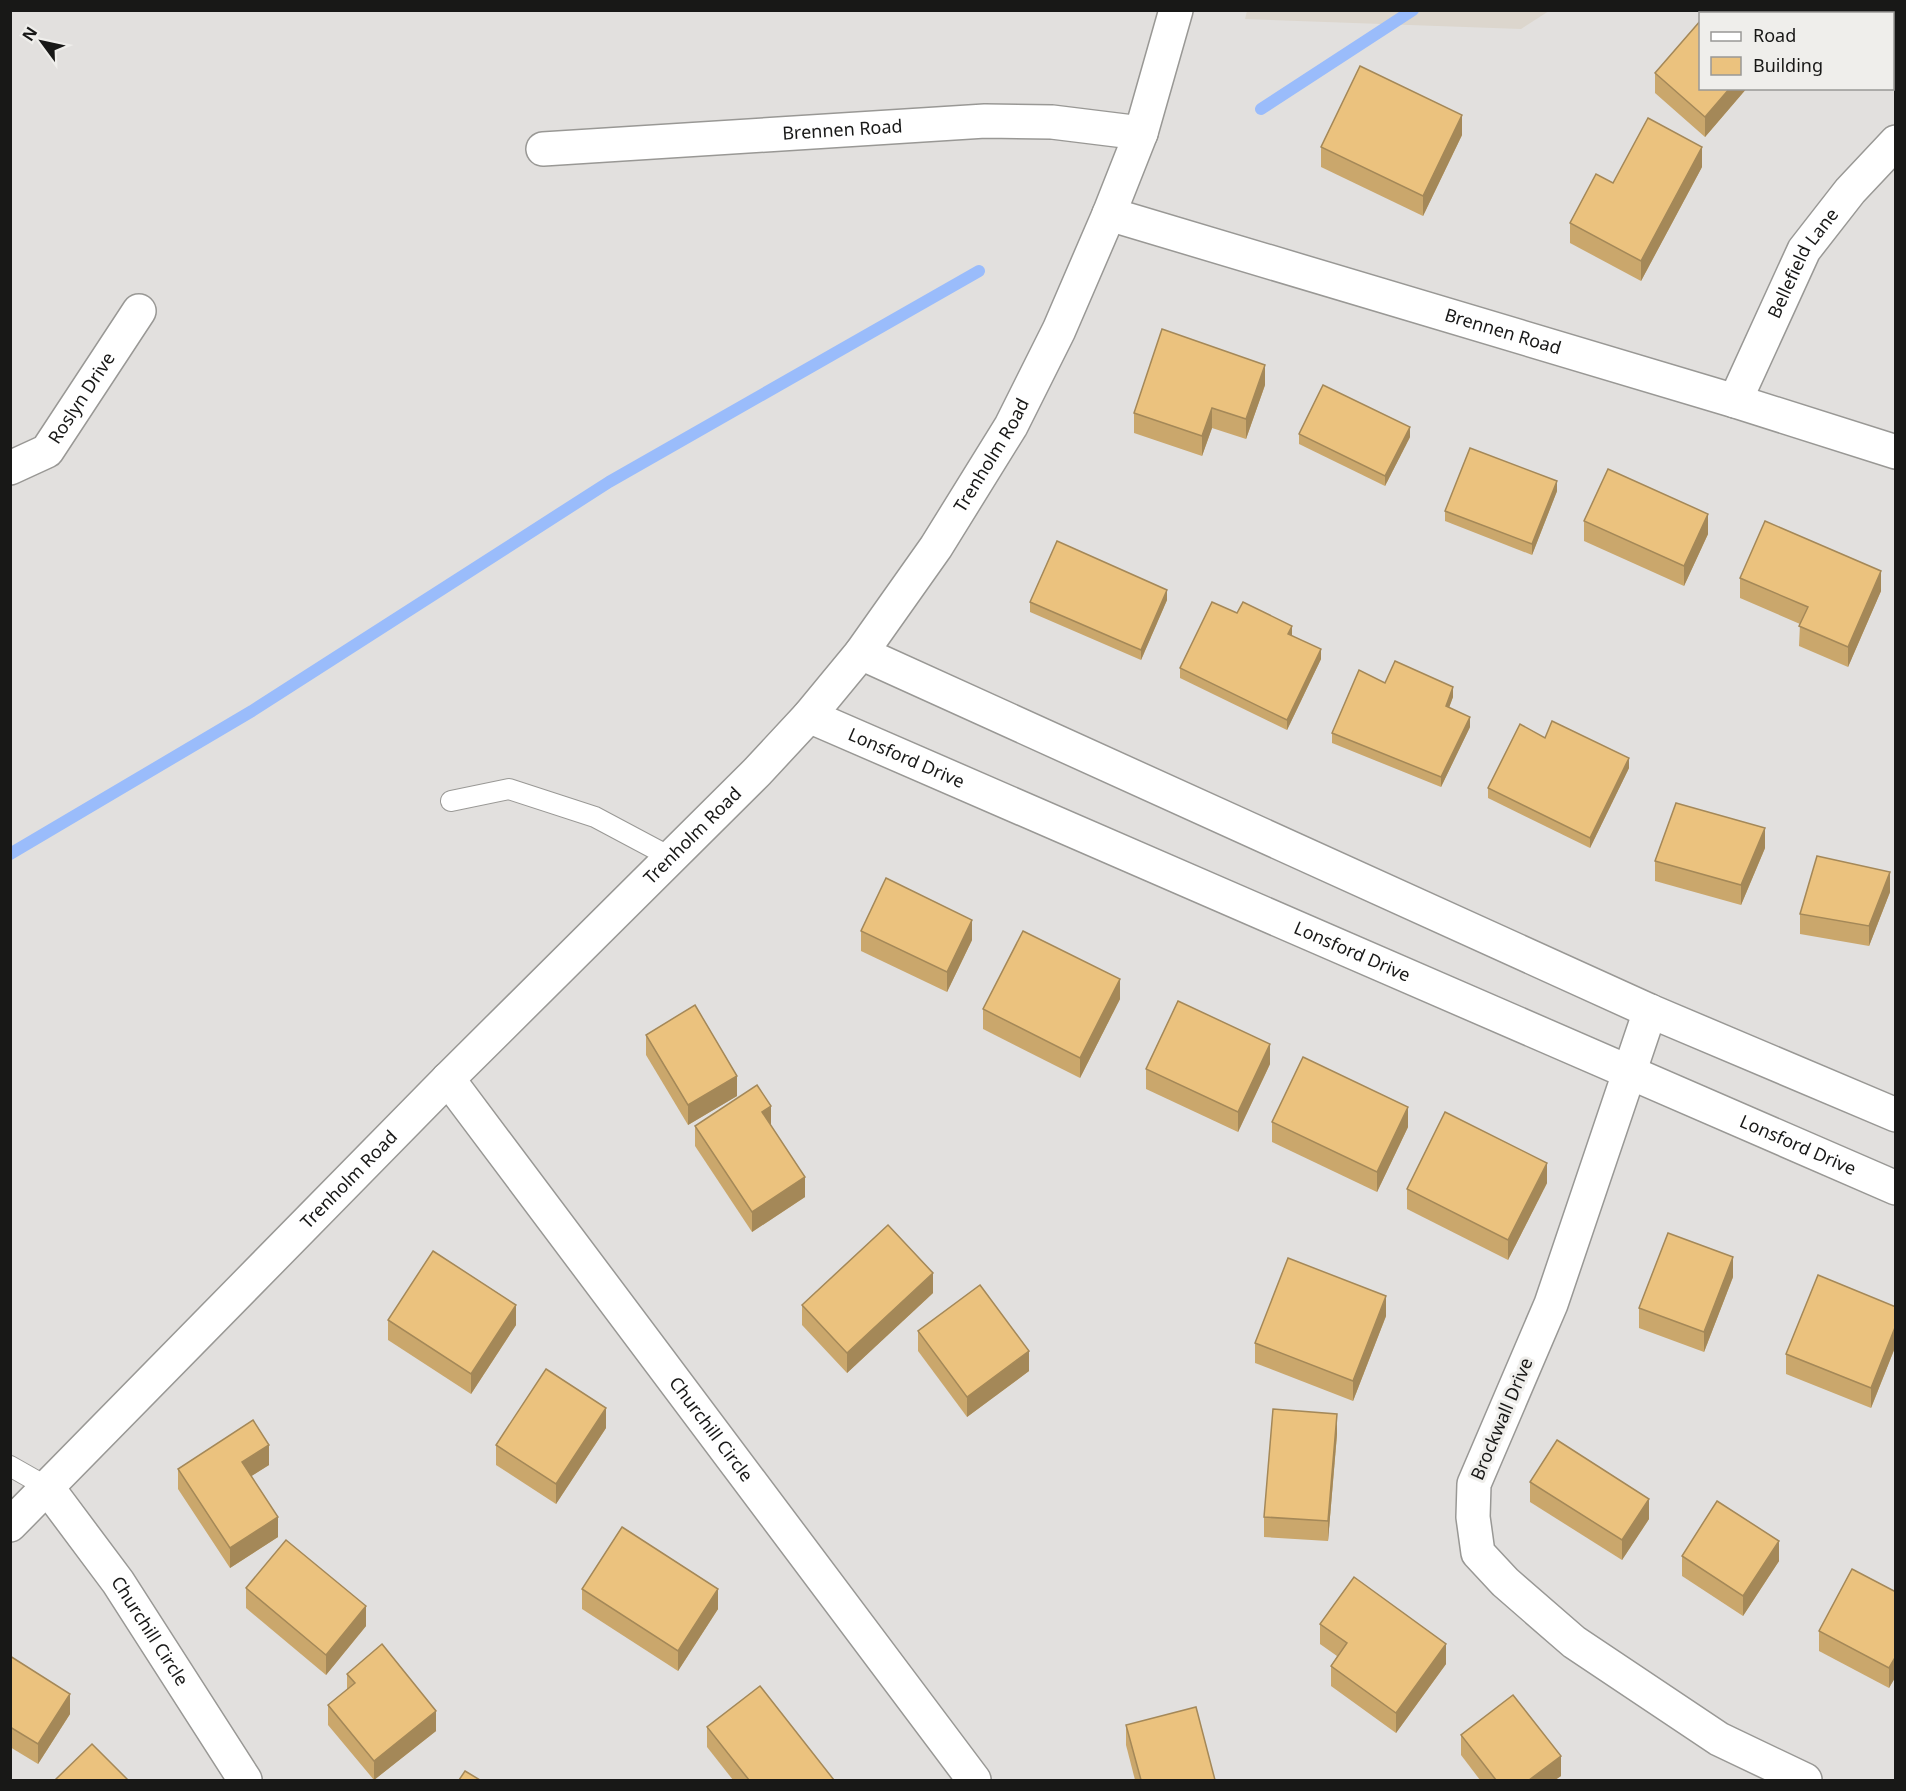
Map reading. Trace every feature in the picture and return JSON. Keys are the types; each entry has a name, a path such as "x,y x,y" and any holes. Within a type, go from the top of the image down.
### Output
{"street":[{"name":"Trenholm Road","path":"10,1525 448,1079 757,772 861,653 936,547 1011,426 1059,330 1109,214 1141,132 1176,10"},
{"name":"Brennen Road","path":"543,149 985,121 1052,122 1141,132"},
{"name":"Bellefield Lane","path":"1735,401 1804,250 1850,191 1896,142"},
{"name":"Brennen Road","path":"1109,214 1735,401 1896,452"},
{"name":"Roslyn Drive","path":"10,468 48,451 138,311"},
{"path":"861,653 1650,1011 1896,1115"},
{"name":"Lonsford Drive","path":"808,716 1896,1188"},
{"name":"Brockwall Drive","path":"1650,1011 1551,1304 1474,1484 1473,1517 1478,1552 1505,1582 1574,1641 1719,1739 1806,1780"},
{"name":"Churchill Circle","path":"448,1079 974,1780"},
{"name":"Churchill Circle","path":"47,1487 118,1582 245,1780"}],"lane":[{"path":"451,801 509,789 595,817 672,858"},
{"path":"10,1466 47,1487"}],"shaded area":[{"path":"1247,10 1549,11 1521,29 1245,19"}],"building":[{"path":"1708,10 1796,10 1795,12 1707,12"},
{"path":"1699,22 1699,90 1728,90 1705,117 1655,73"},
{"path":"1360,66 1462,115 1423,196 1321,147"},
{"path":"1648,118 1702,147 1641,261 1570,223 1596,174 1613,183"},
{"path":"1162,329 1265,365 1246,419 1212,408 1202,436 1134,413"},
{"path":"1323,385 1410,427 1385,476 1299,434"},
{"path":"1470,448 1557,481 1532,544 1445,511"},
{"path":"1608,469 1708,514 1684,566 1584,521"},
{"path":"1765,521 1881,571 1848,647 1799,626 1808,607 1740,578"},
{"path":"1057,541 1167,590 1141,650 1030,602"},
{"path":"1212,602 1237,613 1243,602 1292,626 1288,634 1321,649 1287,720 1180,668"},
{"path":"1395,661 1453,687 1446,706 1470,717 1441,777 1332,733 1359,670 1385,683"},
{"path":"1552,721 1629,758 1590,838 1488,788 1520,724 1545,738"},
{"path":"1676,803 1765,828 1741,885 1655,861"},
{"path":"1817,856 1890,872 1869,926 1800,914"},
{"path":"886,878 972,920 947,972 861,931"},
{"path":"1023,931 1120,979 1080,1058 983,1009"},
{"path":"1178,1001 1270,1044 1238,1112 1146,1069"},
{"path":"695,1005 737,1076 688,1105 646,1035"},
{"path":"1303,1057 1408,1107 1377,1172 1272,1122"},
{"path":"757,1085 771,1106 762,1112 805,1177 752,1212 695,1126"},
{"path":"1445,1112 1547,1163 1508,1240 1407,1189"},
{"path":"888,1225 933,1273 847,1353 802,1305"},
{"path":"1668,1233 1733,1257 1704,1332 1639,1308"},
{"path":"433,1251 516,1305 471,1374 388,1320"},
{"path":"1288,1258 1386,1296 1353,1381 1255,1343"},
{"path":"1818,1275 1896,1307 1896,1325 1871,1388 1786,1354"},
{"path":"980,1285 1029,1351 967,1397 918,1331"},
{"path":"546,1369 606,1408 556,1484 496,1445"},
{"path":"1273,1409 1337,1414 1328,1521 1264,1517"},
{"path":"253,1420 269,1445 242,1462 278,1517 230,1548 178,1469"},
{"path":"1557,1440 1649,1499 1622,1540 1530,1482"},
{"path":"1717,1501 1779,1541 1743,1596 1682,1556"},
{"path":"622,1527 718,1589 678,1651 582,1589"},
{"path":"286,1540 366,1606 326,1655 246,1588"},
{"path":"1852,1569 1896,1592 1896,1656 1889,1668 1819,1631"},
{"path":"1354,1577 1446,1644 1396,1713 1331,1666 1347,1643 1320,1624"},
{"path":"382,1644 436,1711 374,1761 328,1705 355,1683 347,1674"},
{"path":"10,1656 70,1694 38,1744 10,1727"},
{"path":"760,1686 834,1780 749,1780 707,1727"},
{"path":"1513,1695 1561,1756 1529,1780 1496,1780 1461,1735"},
{"path":"1196,1707 1215,1780 1141,1780 1126,1725"},
{"path":"92,1744 128,1780 55,1780"},
{"path":"465,1771 480,1780 459,1780"}],"waterway":[{"path":"1261,109 1413,10"},
{"path":"10,854 252,711 609,482 979,271"}]}
